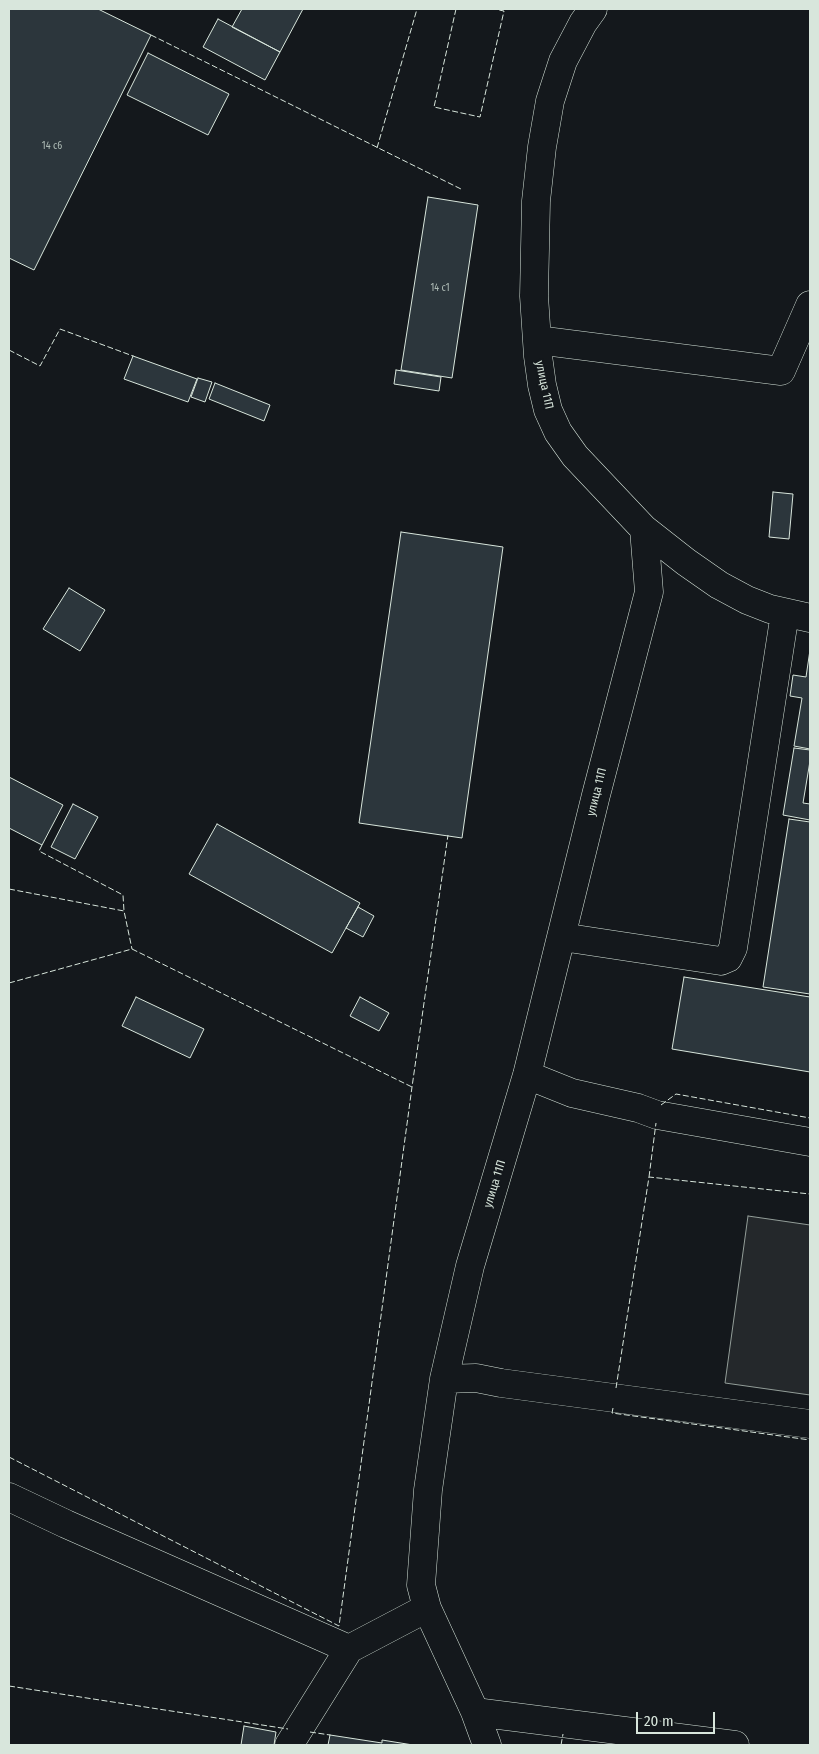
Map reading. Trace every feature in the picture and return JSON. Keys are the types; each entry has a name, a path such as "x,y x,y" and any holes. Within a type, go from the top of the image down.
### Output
{"street":[{"name":"улица 11П","path":"487,1745 475,1712 427,1608 421,1585 428,1490 444,1379 470,1266 527,1075 596,795 649,592 644,529 575,456 558,432 548,410 542,385 537,340 534,296 536,201 542,147 550,101 563,61 583,23 593,9"},
{"path":"537,340 781,371 810,305"},
{"path":"562,937 721,961 728,958 734,948 798,616 747,600 719,585 644,529"},
{"path":"527,1075 572,1093 638,1108 657,1115 810,1142"},
{"path":"444,1379 476,1378 501,1383 810,1424"},
{"path":"9,1497 350,1649"},
{"path":"289,1745 350,1649 427,1608"},
{"path":"475,1712 735,1745"}],"shaded area":[{"path":"748,1216 810,1225 810,1395 725,1383"}],"building":[{"path":"9,9 98,9 151,35 34,270 9,258"},
{"path":"242,9 303,9 280,52 232,27"},
{"path":"218,19 280,52 265,80 203,47"},
{"path":"148,53 229,94 208,135 127,95"},
{"path":"428,197 478,205 452,378 401,370"},
{"path":"133,356 197,379 188,402 124,379"},
{"path":"396,370 441,377 439,391 394,384"},
{"path":"198,378 212,382 205,402 191,397"},
{"path":"215,383 270,405 264,421 209,399"},
{"path":"773,492 793,494 789,539 769,537"},
{"path":"401,532 503,547 462,838 359,823"},
{"path":"69,588 105,610 80,651 43,629"},
{"path":"810,650 810,749 794,746 802,698 790,696 793,675 806,677"},
{"path":"794,748 810,750 803,803 810,804 810,820 783,815"},
{"path":"9,777 63,805 42,845 9,828"},
{"path":"73,804 98,817 75,859 51,847"},
{"path":"789,819 810,822 810,994 763,987"},
{"path":"217,824 360,903 332,953 189,874"},
{"path":"358,907 374,916 363,937 346,928"},
{"path":"684,977 810,997 810,1072 672,1049"},
{"path":"136,997 204,1029 190,1058 122,1026"},
{"path":"360,997 389,1013 379,1031 350,1016"},
{"path":"244,1726 276,1732 274,1745 241,1745"},
{"path":"330,1735 382,1743 382,1740 413,1745 328,1745"}],"fence":[{"path":"377,148 417,9"},
{"path":"456,9 434,107 480,117 504,11 494,9"},
{"path":"151,35 463,190"},
{"path":"9,350 40,366 60,329 133,356"},
{"path":"9,1457 339,1626 448,835"},
{"path":"42,845 39,851 123,895 124,911"},
{"path":"9,889 124,911 132,949"},
{"path":"9,983 132,949 412,1087"},
{"path":"661,1105 676,1094 810,1118"},
{"path":"649,1177 656,1123"},
{"path":"616,1388 649,1177 810,1194"},
{"path":"613,1408 612,1413 810,1440"},
{"path":"9,1686 288,1729"},
{"path":"310,1732 330,1735"},
{"path":"561,1745 563,1734"}]}
